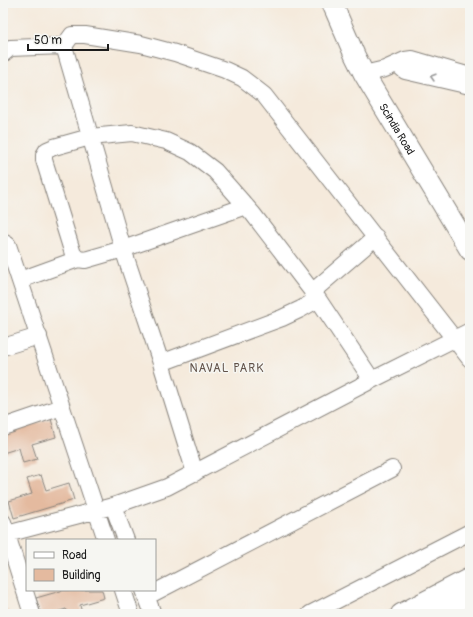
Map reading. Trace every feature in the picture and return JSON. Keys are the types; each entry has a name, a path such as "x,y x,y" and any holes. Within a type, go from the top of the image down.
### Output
{"main road":[{"name":"Scindia Road","path":"339,3 370,72 392,95 395,114 470,250"},
{"name":"Scindia Road","path":"395,114 470,228"},
{"path":"444,607 470,578"},
{"path":"401,614 444,607 470,595"}],"street":[{"path":"64,46 72,35 85,34 129,42 175,53 225,70 242,78 264,94 470,359"},
{"path":"3,54 10,48 64,46"},
{"path":"64,46 123,249 161,363 195,474"},
{"path":"370,72 405,60 415,60 470,76"},
{"path":"397,64 405,71 470,86"},
{"path":"78,259 73,254 44,160 44,155 47,150 90,137 132,133 166,141 190,152 203,161 215,171 246,206 315,295 372,380"},
{"path":"20,280 78,259 85,260 123,249 246,206"},
{"path":"161,363 282,318 301,309 376,237"},
{"path":"3,242 8,245 106,539"},
{"path":"32,614 4,530 113,506 157,491 195,474 372,380 470,331"},
{"path":"3,347 39,336"},
{"path":"3,427 62,407"},
{"path":"156,587 392,469"},
{"path":"113,506 126,539"},
{"path":"310,614 470,532"},
{"path":"123,591 131,614"},
{"path":"145,593 153,614"}],"building":[{"path":"51,419 56,437 32,444 37,459 23,463 19,448 3,453 3,433"},
{"path":"41,475 46,490 69,483 74,500 14,518 9,501 32,494 27,479"},
{"path":"60,591 102,591 104,598 80,605 82,614 68,614 66,609 50,614 41,614 36,598"},
{"path":"8,610 9,614 3,614 3,612"}],"district":[{"name":"NAVAL PARK","path":"227,368"}]}
